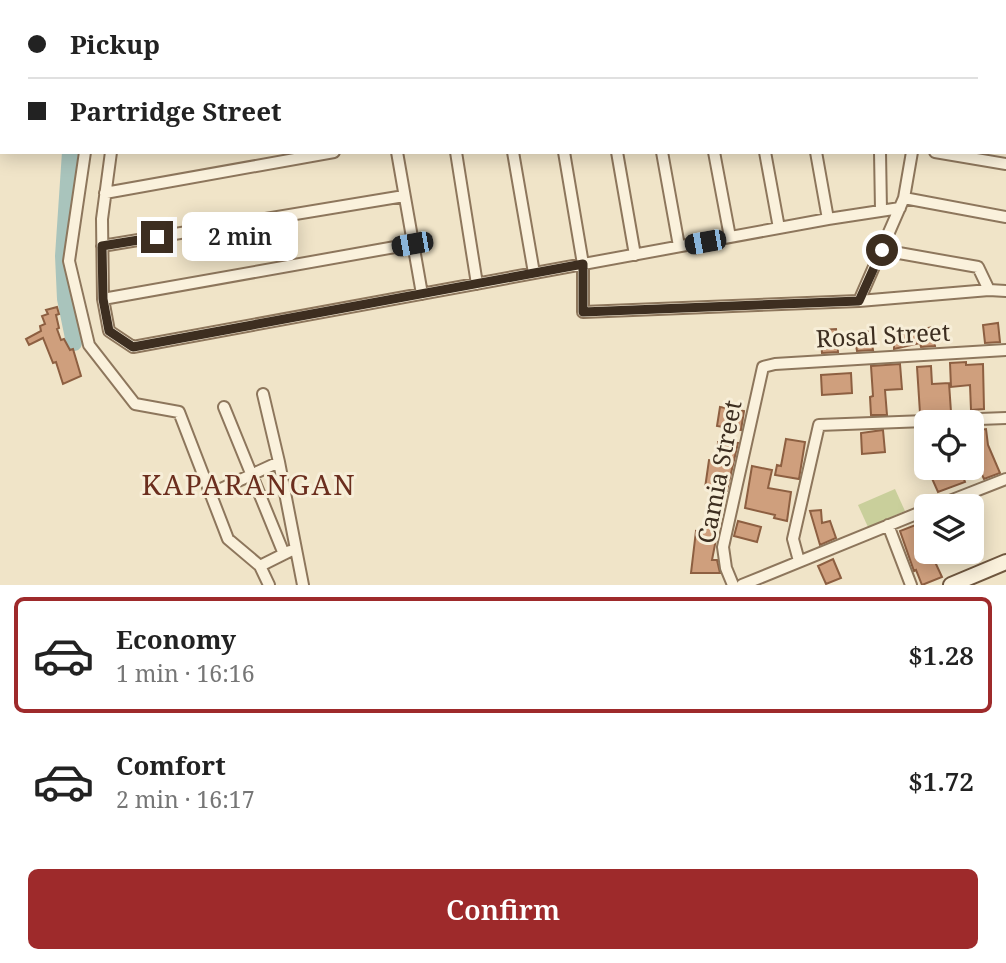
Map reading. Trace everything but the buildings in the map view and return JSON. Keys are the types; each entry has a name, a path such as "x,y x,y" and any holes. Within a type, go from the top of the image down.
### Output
{"main road":[{"path":"951,585 1006,562"}],"street":[{"path":"85,154 69,261 89,345 135,404 178,412 228,539 260,566 269,585"},
{"path":"111,154 102,219 103,299 109,331 133,347 881,210 902,203 1006,218"},
{"path":"106,193 323,154"},
{"path":"397,154 422,294"},
{"path":"456,154 477,284"},
{"path":"513,154 534,273"},
{"path":"564,154 583,264 583,312 859,301 989,290 1006,291"},
{"path":"617,154 635,255"},
{"path":"662,154 679,246"},
{"path":"715,154 730,237"},
{"path":"765,154 779,228"},
{"path":"816,154 828,219"},
{"path":"880,154 881,210"},
{"path":"859,301 902,203 912,154"},
{"path":"962,154 989,156 1006,164"},
{"path":"102,246 404,196"},
{"path":"103,299 412,244"},
{"path":"882,250 978,267 989,290"},
{"name":"Rosal Street","path":"763,367 775,364 1006,350"},
{"name":"Camia Street","path":"733,585 726,568 723,547 763,367"},
{"path":"263,394 303,585"},
{"path":"224,407 284,554"},
{"path":"799,561 793,539 819,425 1006,418"},
{"path":"210,494 279,462"},
{"path":"968,494 1006,479"},
{"path":"742,585 914,515"},
{"path":"888,525 911,585"},
{"path":"260,566 295,548"}],"green space":[{"path":"895,489 905,511 868,527 858,505"}],"waterway":[{"path":"70,154 63,256 65,299 74,343"}],"district":[{"name":"KAPARANGAN","path":"249,485"}],"route":[{"path":"157,237 102,246 103,299 109,331 133,347 583,264 583,312 859,301 882,250"}]}
